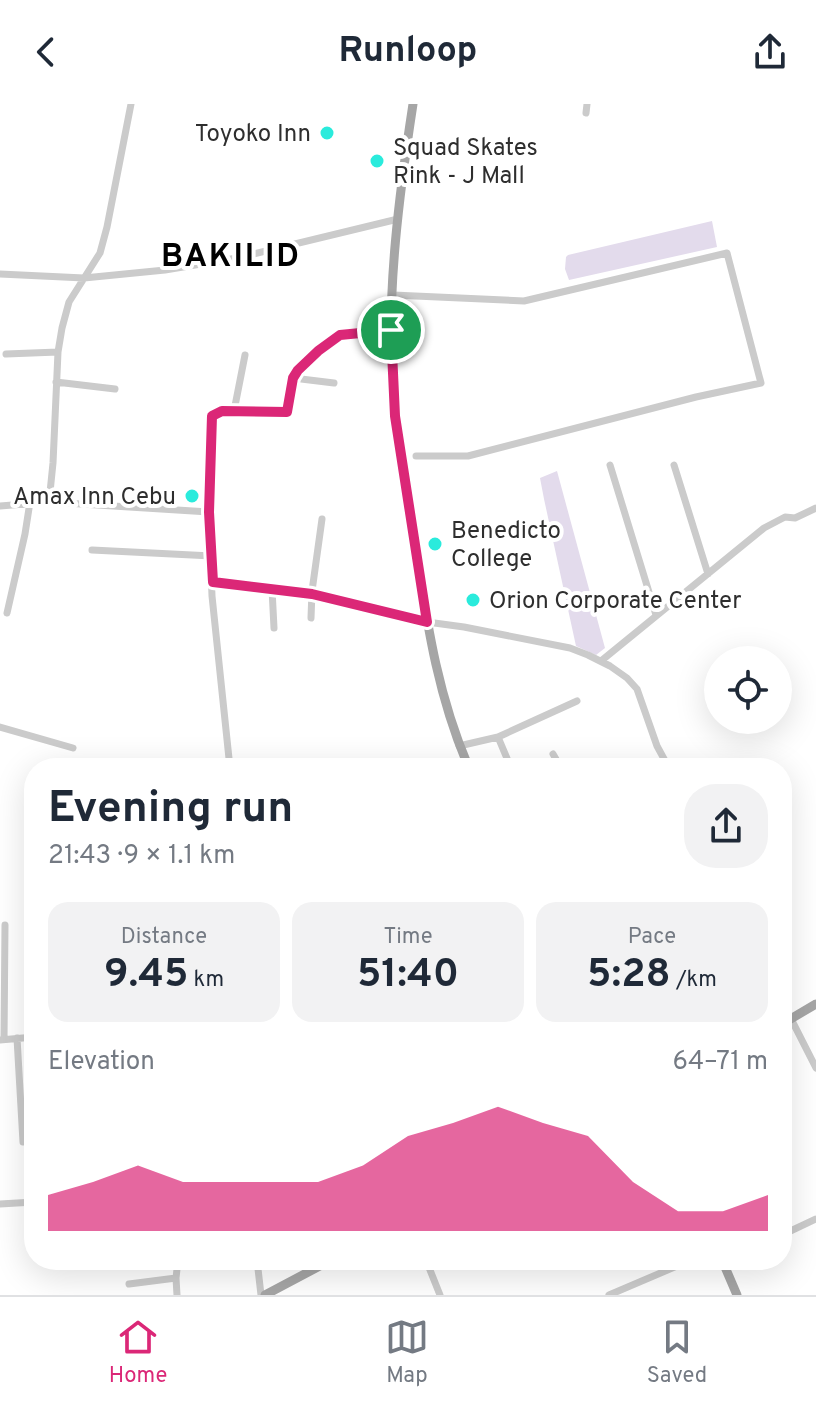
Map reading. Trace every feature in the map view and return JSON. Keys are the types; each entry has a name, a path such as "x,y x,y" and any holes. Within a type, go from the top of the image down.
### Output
{"main road":[{"path":"413,104 398,219 393,295 391,330 395,416 427,622 443,697 464,758"},
{"path":"792,1018 816,1004"},
{"path":"263,1295 312,1270"},
{"path":"726,1270 737,1295"}],"street":[{"path":"49,502 62,328 69,302 100,253 131,104"},
{"path":"0,274 84,278 165,270 206,264 398,219"},
{"path":"393,295 524,301 727,253 761,383 468,456 416,456"},
{"path":"229,758 212,596 209,512 212,416 222,411 287,412 293,378 298,370 337,336 391,330"},
{"path":"6,354 58,352"},
{"path":"234,411 245,355"},
{"path":"293,378 334,383"},
{"path":"56,382 115,389"},
{"path":"610,465 656,615"},
{"path":"674,465 708,574"},
{"path":"7,613 30,502"},
{"path":"0,506 49,502 209,512"},
{"path":"601,661 774,521 785,517 795,518 816,508"},
{"path":"311,618 322,519"},
{"path":"92,550 212,556"},
{"path":"213,582 312,594 427,622 577,651 601,661 627,678 637,689 664,758"},
{"path":"272,589 274,628"},
{"path":"459,746 498,737 577,701"},
{"path":"0,727 73,748"},
{"path":"498,737 507,758"},
{"path":"553,754 555,758"},
{"path":"5,925 2,1040 24,1038"},
{"path":"792,1030 816,1068"},
{"path":"17,1038 23,1142"},
{"path":"0,1204 24,1203"},
{"path":"792,1230 816,1219"},
{"path":"177,1270 177,1295"},
{"path":"259,1270 263,1295"},
{"path":"430,1270 440,1295"},
{"path":"609,1295 668,1270"},
{"path":"129,1284 176,1278"}],"shaded area":[{"path":"712,221 717,247 569,280 565,269 568,255"},
{"path":"557,471 605,648 596,655 576,646 544,499 540,478"}],"place":[{"name":"Toyoko Inn","path":"327,133"},
{"name":"Squad Skates Rink - J Mall","path":"377,161"},
{"name":"Amax Inn Cebu","path":"192,496"},
{"name":"Benedicto College","path":"435,544"},
{"name":"Orion Corporate Center","path":"473,600"}],"district":[{"name":"BAKILID","path":"231,255"}],"route":[{"path":"391,330 395,416 427,622 312,594 213,582 209,512 212,416 222,411 287,412 293,378 298,370 337,336 391,330"}]}
